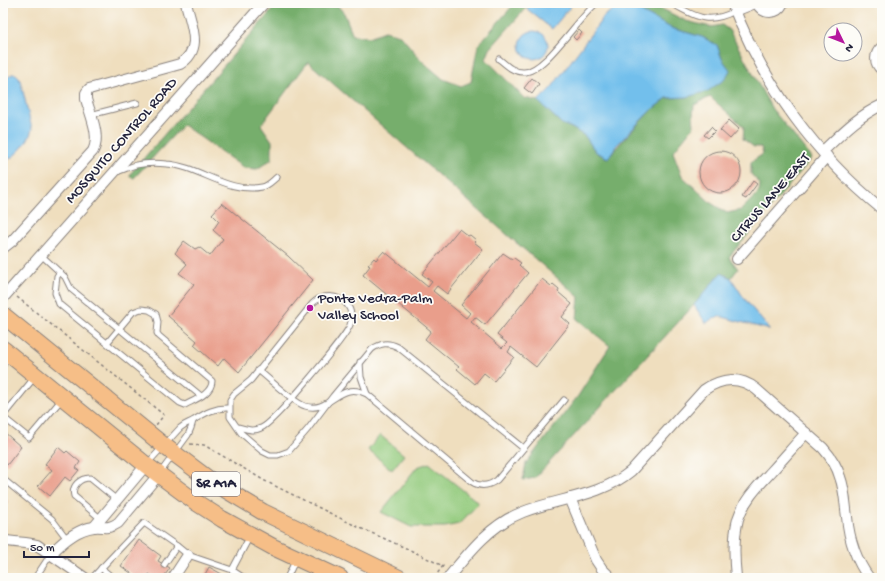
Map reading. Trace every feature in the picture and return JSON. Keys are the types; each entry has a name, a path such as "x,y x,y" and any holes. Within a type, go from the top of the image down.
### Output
{"main road":[{"name":"SR A1A","path":"3,315 173,444 211,481 263,512 399,578"},
{"name":"SR A1A","path":"6,356 36,375 146,465 197,503 251,536 340,578"}],"street":[{"path":"3,248 12,241 93,151 96,141 86,99 86,93 89,89 180,64 192,53 194,40 186,3"},
{"name":"MOSQUITO CONTROL ROAD","path":"6,295 264,3"},
{"path":"783,3 777,10 768,12 762,10 756,3 734,7 752,48 786,105 825,154 857,187 882,209"},
{"path":"882,47 877,53 876,59 878,66 882,70"},
{"name":"CITRUS LANE EAST","path":"737,259 850,125 882,105"},
{"path":"448,578 490,531 507,520 521,512 600,490 623,478 704,390 712,384 721,381 737,380 750,385 823,448 835,464 841,478 851,542 862,569 869,578"},
{"path":"736,577 734,552 735,532 738,519 743,508 752,494 806,433"},
{"path":"94,527 146,465"},
{"path":"51,554 67,539 76,534 94,527 109,527 118,523 159,474"},
{"path":"570,498 596,560 611,578"},
{"path":"3,540 14,543 31,543 37,545 85,578"},
{"path":"173,578 188,555"}],"lane":[{"path":"499,59 515,71 530,71 539,66 587,12 597,3"},
{"path":"671,3 698,16 716,19 734,7"},
{"path":"90,115 137,103"},
{"path":"114,172 136,165 168,164 187,168 237,186 250,187 262,187 269,184 277,177"},
{"path":"41,255 65,277 71,289 201,396"},
{"path":"60,272 57,276 54,293 59,304 180,403 185,405 208,391 212,385 212,381 159,336 157,333 158,318 152,311 141,309 133,312 107,343"},
{"path":"238,427 250,430 262,428 267,425 292,398 348,330 351,324 351,314 349,309 342,300 332,296 320,297 316,300 251,380 234,394 230,400 230,417 241,433 262,452 270,455 281,454 289,451 308,430 327,403 372,348 386,343 398,347 523,448"},
{"path":"360,362 361,377 367,394"},
{"path":"258,370 300,404 312,407 327,403 339,394 346,391 358,391 367,394 475,484 482,486 494,483 564,400"},
{"path":"36,375 3,417 29,438 63,398"},
{"path":"159,474 180,428 186,423 193,421 198,416 214,410 229,408"},
{"path":"146,465 191,428 193,421"},
{"path":"102,519 74,496 74,490 78,482 85,478 90,478 117,500"},
{"path":"3,479 52,519 67,539"},
{"path":"92,578 144,522 188,555 232,570 244,578"},
{"path":"232,570 251,536"},
{"path":"164,565 177,546"},
{"path":"35,578 51,554"},
{"path":"287,578 296,558"},
{"path":"101,568 113,578"}],"path":[{"path":"6,295 164,415 156,425 173,444 204,445 265,481 358,527 443,566 434,578"}],"green space":[{"path":"278,3 335,3 344,13 353,35 369,37 385,31 400,35 422,61 443,79 461,86 471,82 478,45 515,3 526,3 528,5 490,49 486,59 524,98 538,101 562,124 585,136 596,152 607,158 650,111 667,98 687,97 729,71 722,59 717,45 702,37 671,28 636,9 619,6 622,3 650,3 686,21 711,27 722,25 729,30 772,109 812,158 729,257 738,269 731,278 721,273 694,305 535,478 523,480 526,463 578,396 610,346 577,319 579,297 308,62 261,125 272,141 272,159 257,169 244,168 183,125 134,178 130,177 131,173","holes":["710,97 744,127 743,139 754,147 761,147 763,154 751,162 751,174 760,184 759,192 741,210 727,213 711,203 682,176 673,152 694,126 694,105"]},
{"path":"380,435 404,455 392,470 368,450"},
{"path":"429,463 479,503 459,524 445,527 411,527 381,512 417,467"}],"water":[{"path":"531,3 568,3 571,6 552,29 527,9"},
{"path":"619,6 636,9 671,28 702,37 717,45 722,59 730,70 725,79 708,91 687,97 667,98 650,111 616,146 608,158 596,152 585,136 562,124 538,101 552,87 605,15"},
{"path":"534,31 544,35 548,45 544,55 534,59 524,55 520,45 524,35"},
{"path":"12,74 16,74 18,76 21,83 32,129 25,144 13,157 3,162 3,80"},
{"path":"721,273 731,278 744,298 770,330 719,316 706,323 694,305"}],"building":[{"path":"579,30 582,33 576,40 573,37"},
{"path":"532,78 539,84 532,94 524,88"},
{"path":"729,120 739,129 730,139 720,130"},
{"path":"711,127 715,131 708,138 704,135"},
{"path":"720,151 735,157 741,172 735,187 720,193 705,187 699,172 705,157"},
{"path":"753,181 757,184 746,199 742,197"},
{"path":"222,203 288,256 313,280 239,372 224,358 218,366 194,345 197,341 168,316 194,284 179,273 187,264 175,253 184,241 195,249 199,247 210,256 223,239 213,230 219,221 212,214"},
{"path":"459,229 476,240 474,242 483,249 447,294 437,286 433,291 466,318 470,313 461,305 503,253 521,263 519,265 528,273 485,325 475,317 471,322 502,348 507,343 497,335 542,279 551,286 553,284 559,289 558,292 572,304 562,317 570,324 536,367 511,347 508,352 514,357 494,381 484,373 475,384 457,369 459,367 425,339 431,331 363,275 370,266 368,265 374,258 376,260 384,251 428,287 432,282 422,274"},
{"path":"3,431 21,447 7,465 3,462"},
{"path":"58,447 65,453 67,451 80,462 76,468 79,470 70,481 65,477 50,496 38,486 52,470 45,464"},
{"path":"3,497 8,501 4,507 7,509 3,514"},
{"path":"139,540 161,556 158,561 170,568 163,578 155,578 149,574 147,578 138,578 121,566"},
{"path":"209,567 229,578 203,578"}],"place":[{"name":"Ponte Vedra-Palm Valley School","path":"310,308"}]}
